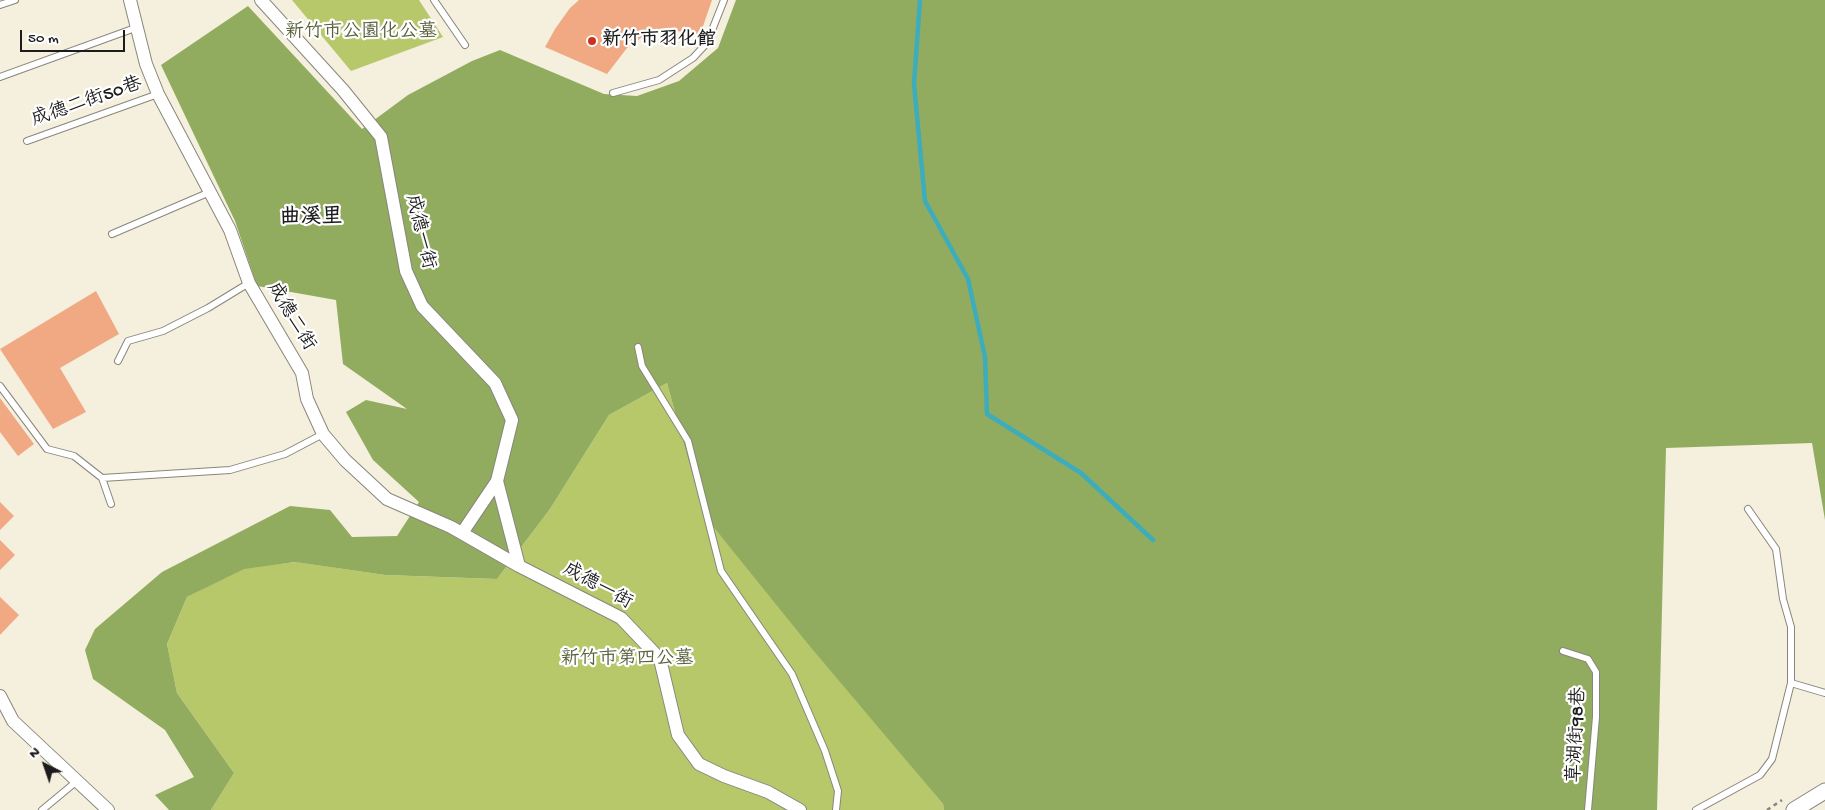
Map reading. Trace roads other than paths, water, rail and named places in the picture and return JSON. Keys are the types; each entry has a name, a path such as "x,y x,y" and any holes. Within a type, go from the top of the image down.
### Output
{"street":[{"name":"成德二街","path":"130,0 146,64 158,94 230,230 249,283 302,373 307,399 324,434 345,460 387,499 462,533 518,566"},
{"name":"成德一街","path":"261,0 343,90 381,137 406,271 422,306 495,383 512,420 497,481 462,533"},
{"name":"成德一街","path":"497,481 518,566 621,618 660,659 678,735 699,764 724,776 768,792 800,810"},
{"path":"0,696 13,721 108,810"},
{"path":"1794,810 1825,791"}],"lane":[{"path":"0,5 15,0"},
{"path":"434,0 465,45"},
{"path":"613,93 659,80 693,58 707,43 724,0"},
{"path":"0,77 138,28"},
{"name":"成德二街50巷","path":"27,140 158,94"},
{"path":"112,234 210,192"},
{"path":"118,361 128,341 162,330 208,308 249,283"},
{"path":"638,346 642,366 688,441 721,571 792,674 838,791 836,810"},
{"path":"0,386 47,449 74,456 102,478 111,504"},
{"path":"102,478 230,470 285,454 324,434"},
{"path":"1696,810 1760,775 1772,759 1791,683 1791,627 1783,599 1776,549 1748,509"},
{"name":"草湖街98巷","path":"1563,651 1588,658 1596,672 1596,717 1588,810"},
{"path":"1791,683 1825,693"},
{"path":"42,810 77,781"}],"waterway":[{"path":"920,0 914,84 925,201 968,279 985,357 987,414 1081,473 1153,540"}],"place":[{"name":"新竹市羽化館","path":"592,41"}],"district":[{"name":"曲溪里","path":"311,219"}],"park label":[{"name":"新竹市公園化公墓","path":"361,33"},
{"name":"新竹市第四公墓","path":"627,660"}]}
